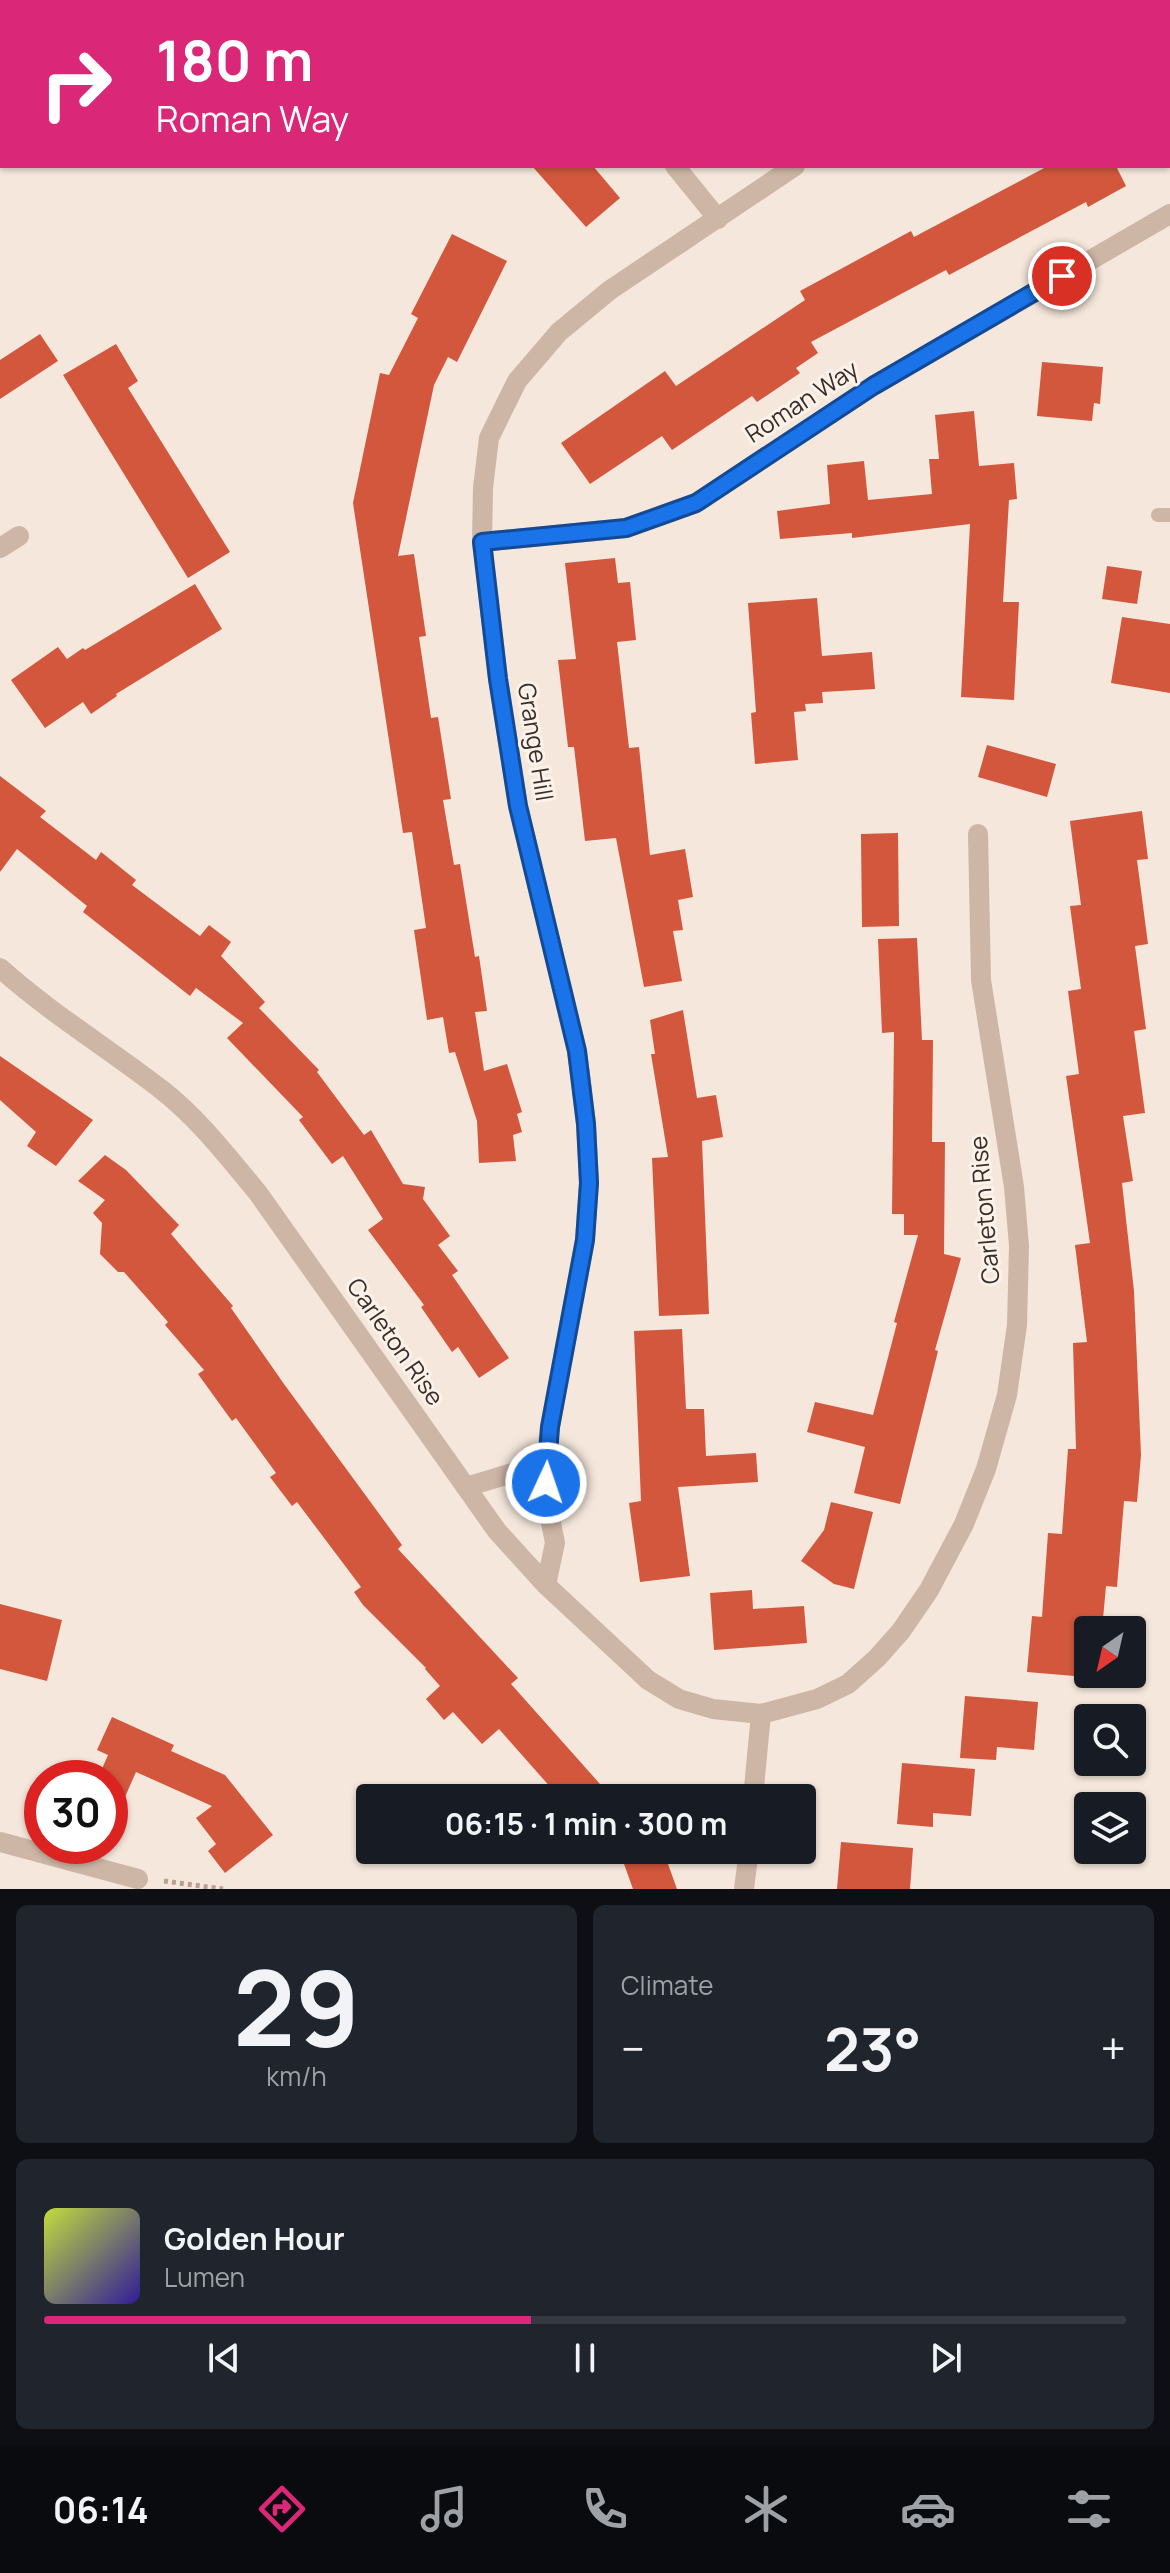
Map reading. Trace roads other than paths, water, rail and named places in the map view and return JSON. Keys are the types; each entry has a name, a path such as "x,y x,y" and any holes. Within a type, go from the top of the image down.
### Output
{"street":[{"path":"677,168 718,219"},
{"name":"Grange Hill","path":"546,1585 555,1543 547,1502 546,1463 585,1240 589,1183 577,1051 518,806 498,679 482,542 483,488 489,438 517,381 559,332 610,290 792,168"},
{"name":"Roman Way","path":"482,542 626,528 696,503 873,386 1170,214"},
{"path":"0,548 19,536"},
{"name":"Carleton Rise","path":"0,968 26,991 164,1091 224,1152 258,1193 497,1531 546,1585 637,1670 679,1699 713,1709 761,1714 817,1699 848,1684 901,1631 929,1590 964,1524 986,1469 1007,1395 1017,1325 1019,1246 1014,1187 981,980 978,834"},
{"path":"466,1487 546,1463"},
{"path":"754,1784 761,1714"},
{"path":"0,1842 138,1879"},
{"path":"744,1889 747,1864"}]}
